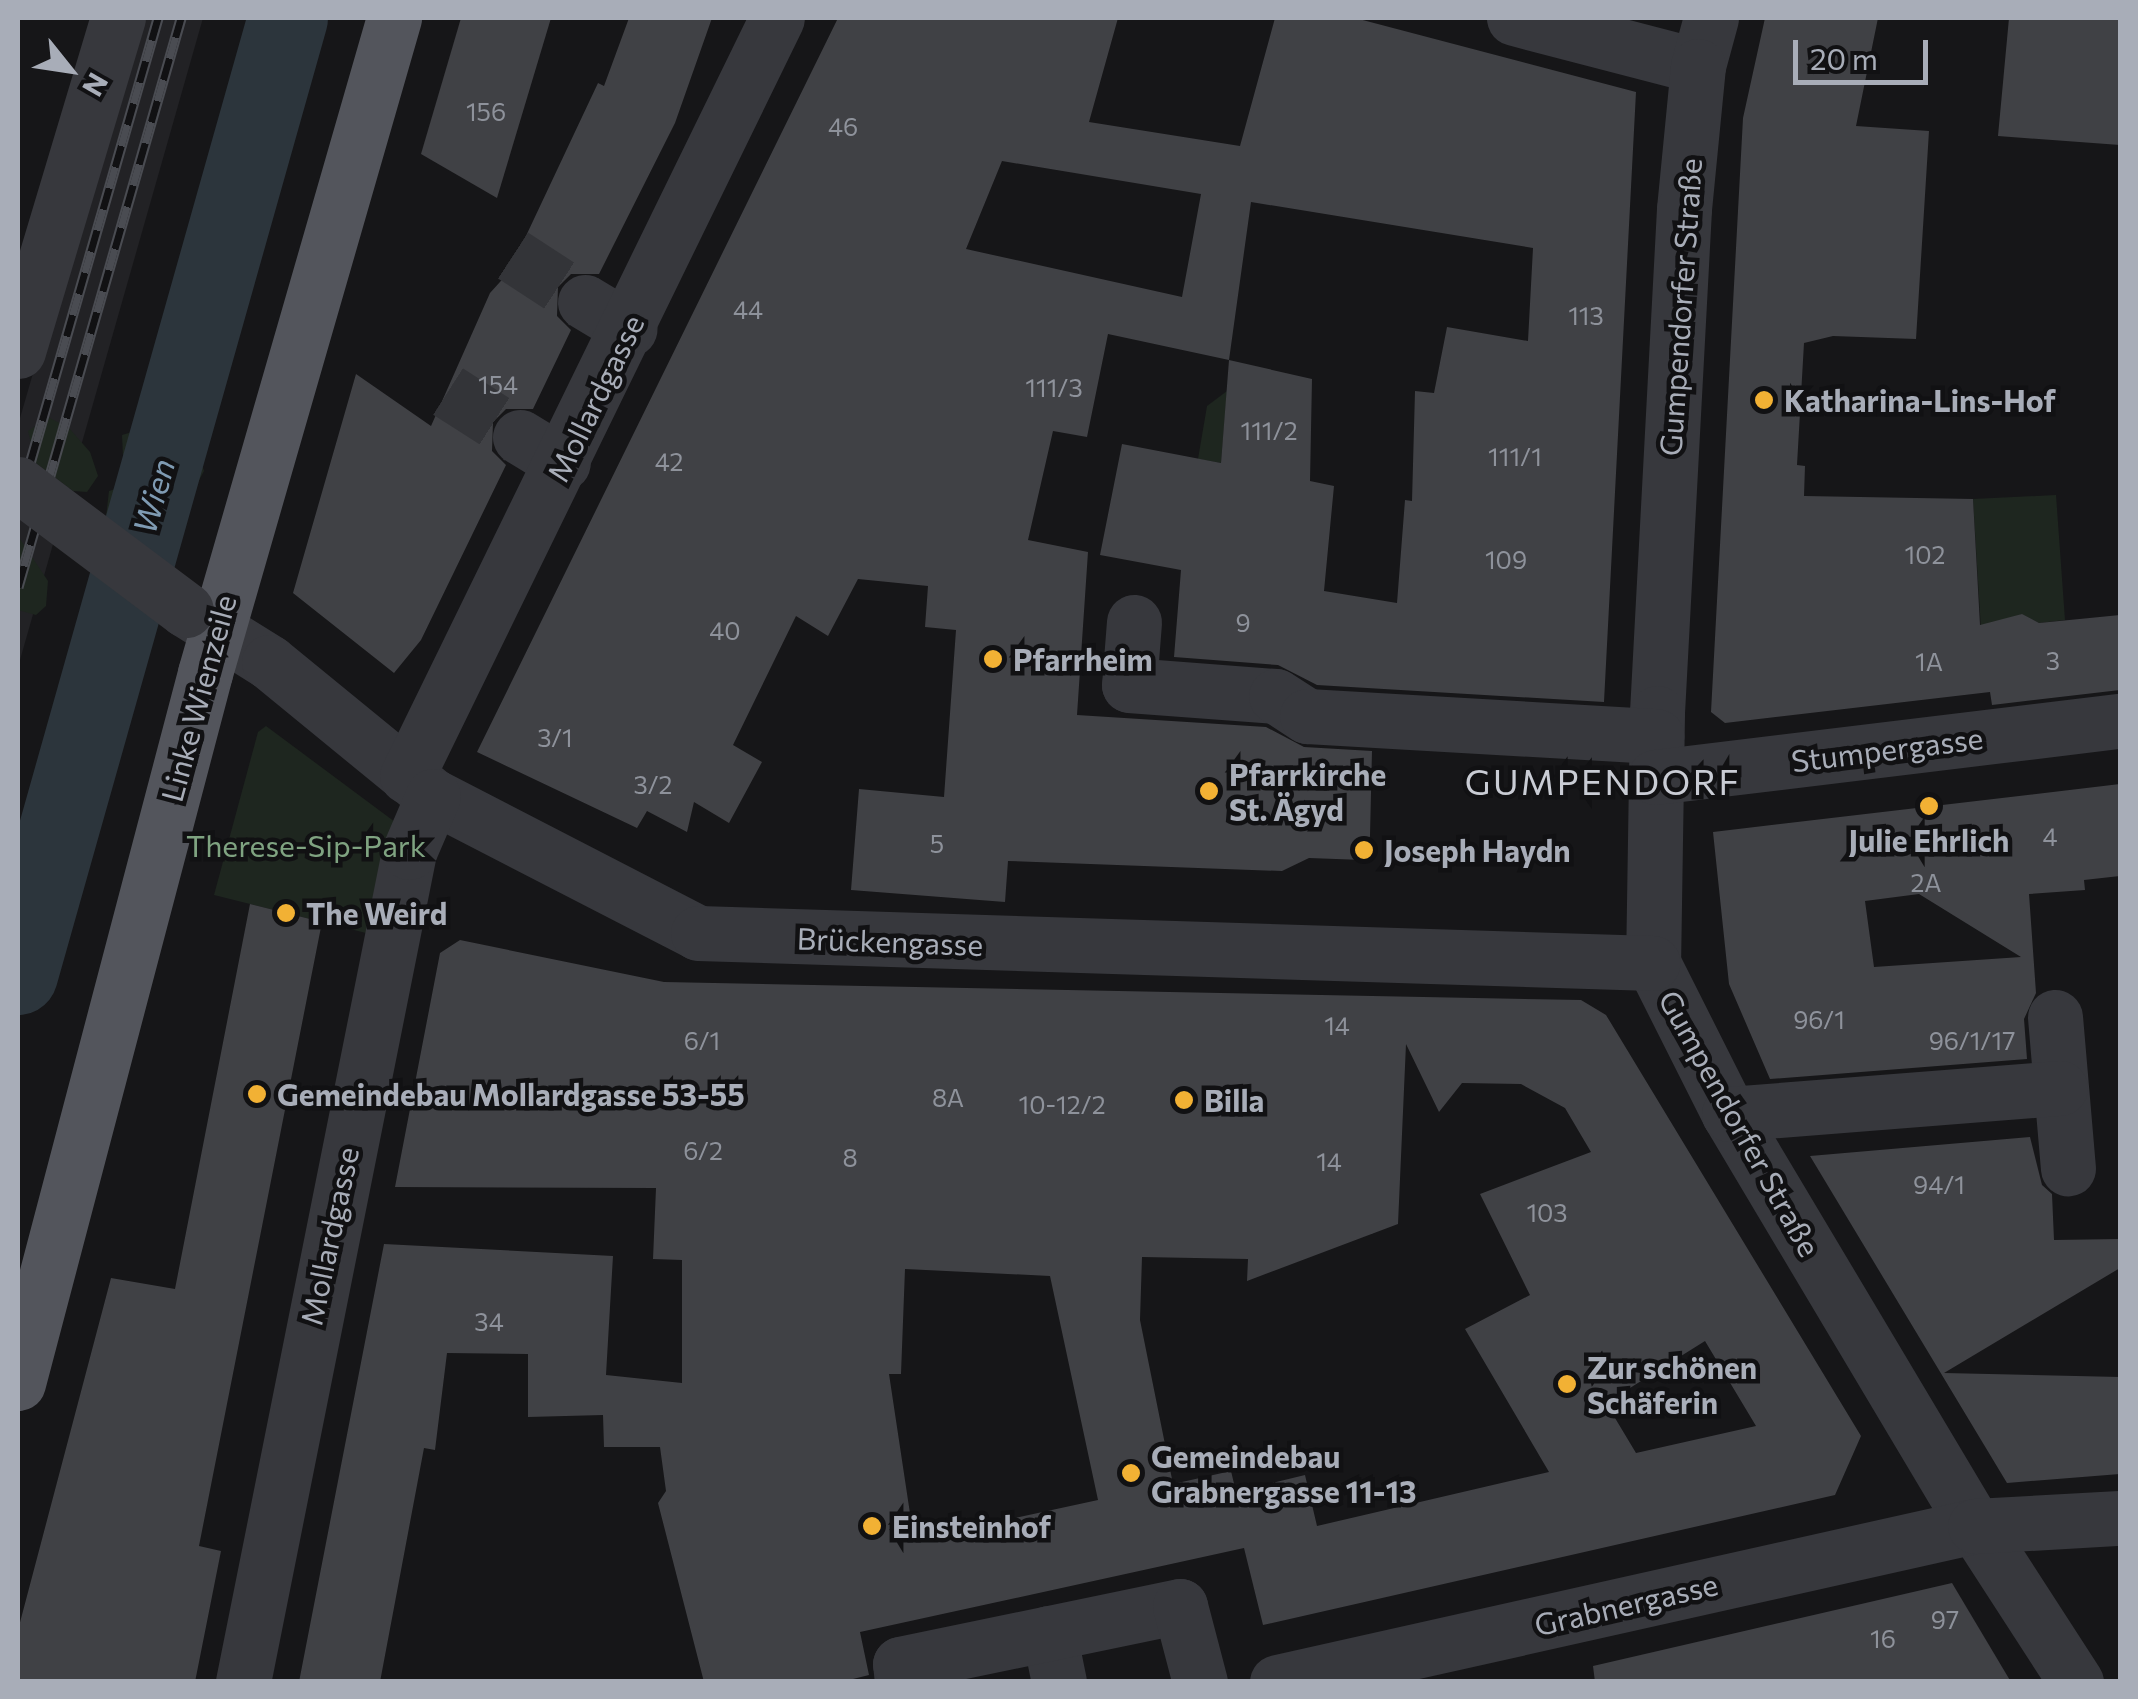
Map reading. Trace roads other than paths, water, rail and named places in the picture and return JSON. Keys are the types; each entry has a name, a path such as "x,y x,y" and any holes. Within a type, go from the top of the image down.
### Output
{"main road":[{"name":"Linke Wienzeile","path":"18,1383 202,619 394,18"}],"street":[{"path":"18,351 42,228 118,18"},
{"name":"Mollardgasse","path":"242,1682 420,786 541,450 607,315 777,18"},
{"path":"1514,18 1705,42"},
{"name":"Gumpendorfer Straße","path":"1705,42 1683,228 1655,757 1653,963 1729,1114 1975,1526 2076,1682"},
{"name":"Brückengasse","path":"18,484 202,619 269,662 420,786 698,933 1653,963"},
{"path":"1134,622 1128,686 1276,696 1307,716 1655,757"},
{"name":"Stumpergasse","path":"1655,757 2120,722"},
{"path":"2055,1017 2068,1168"},
{"path":"1729,1114 2060,1088"},
{"name":"Grabnergasse","path":"1276,1682 1975,1526 2120,1518"},
{"path":"902,1682 900,1664 1054,1657 1180,1606 1200,1682"}],"waterway":[{"name":"Wien","path":"18,975 288,18"}],"tunnel":[{"path":"513,255 585,302"},
{"path":"448,391 520,437"}],"railway":[{"path":"18,505 158,18"},
{"path":"18,587 181,18"}],"place":[{"name":"Katharina-Lins-Hof","path":"1764,400"},
{"name":"Pfarrheim","path":"993,659"},
{"name":"Pfarrkirche St. Ägyd","path":"1209,791"},
{"name":"Julie Ehrlich","path":"1929,806"},
{"name":"Joseph Haydn","path":"1364,850"},
{"name":"The Weird","path":"286,913"},
{"name":"Gemeindebau Mollardgasse 53-55","path":"257,1094"},
{"name":"Billa","path":"1184,1100"},
{"name":"Zur schönen Schäferin","path":"1567,1384"},
{"name":"Gemeindebau Grabnergasse 11-13","path":"1131,1473"},
{"name":"Einsteinhof","path":"872,1526"}],"district":[{"name":"GUMPENDORF","path":"1603,781"}],"park label":[{"name":"Therese-Sip-Park","path":"306,845"}]}
